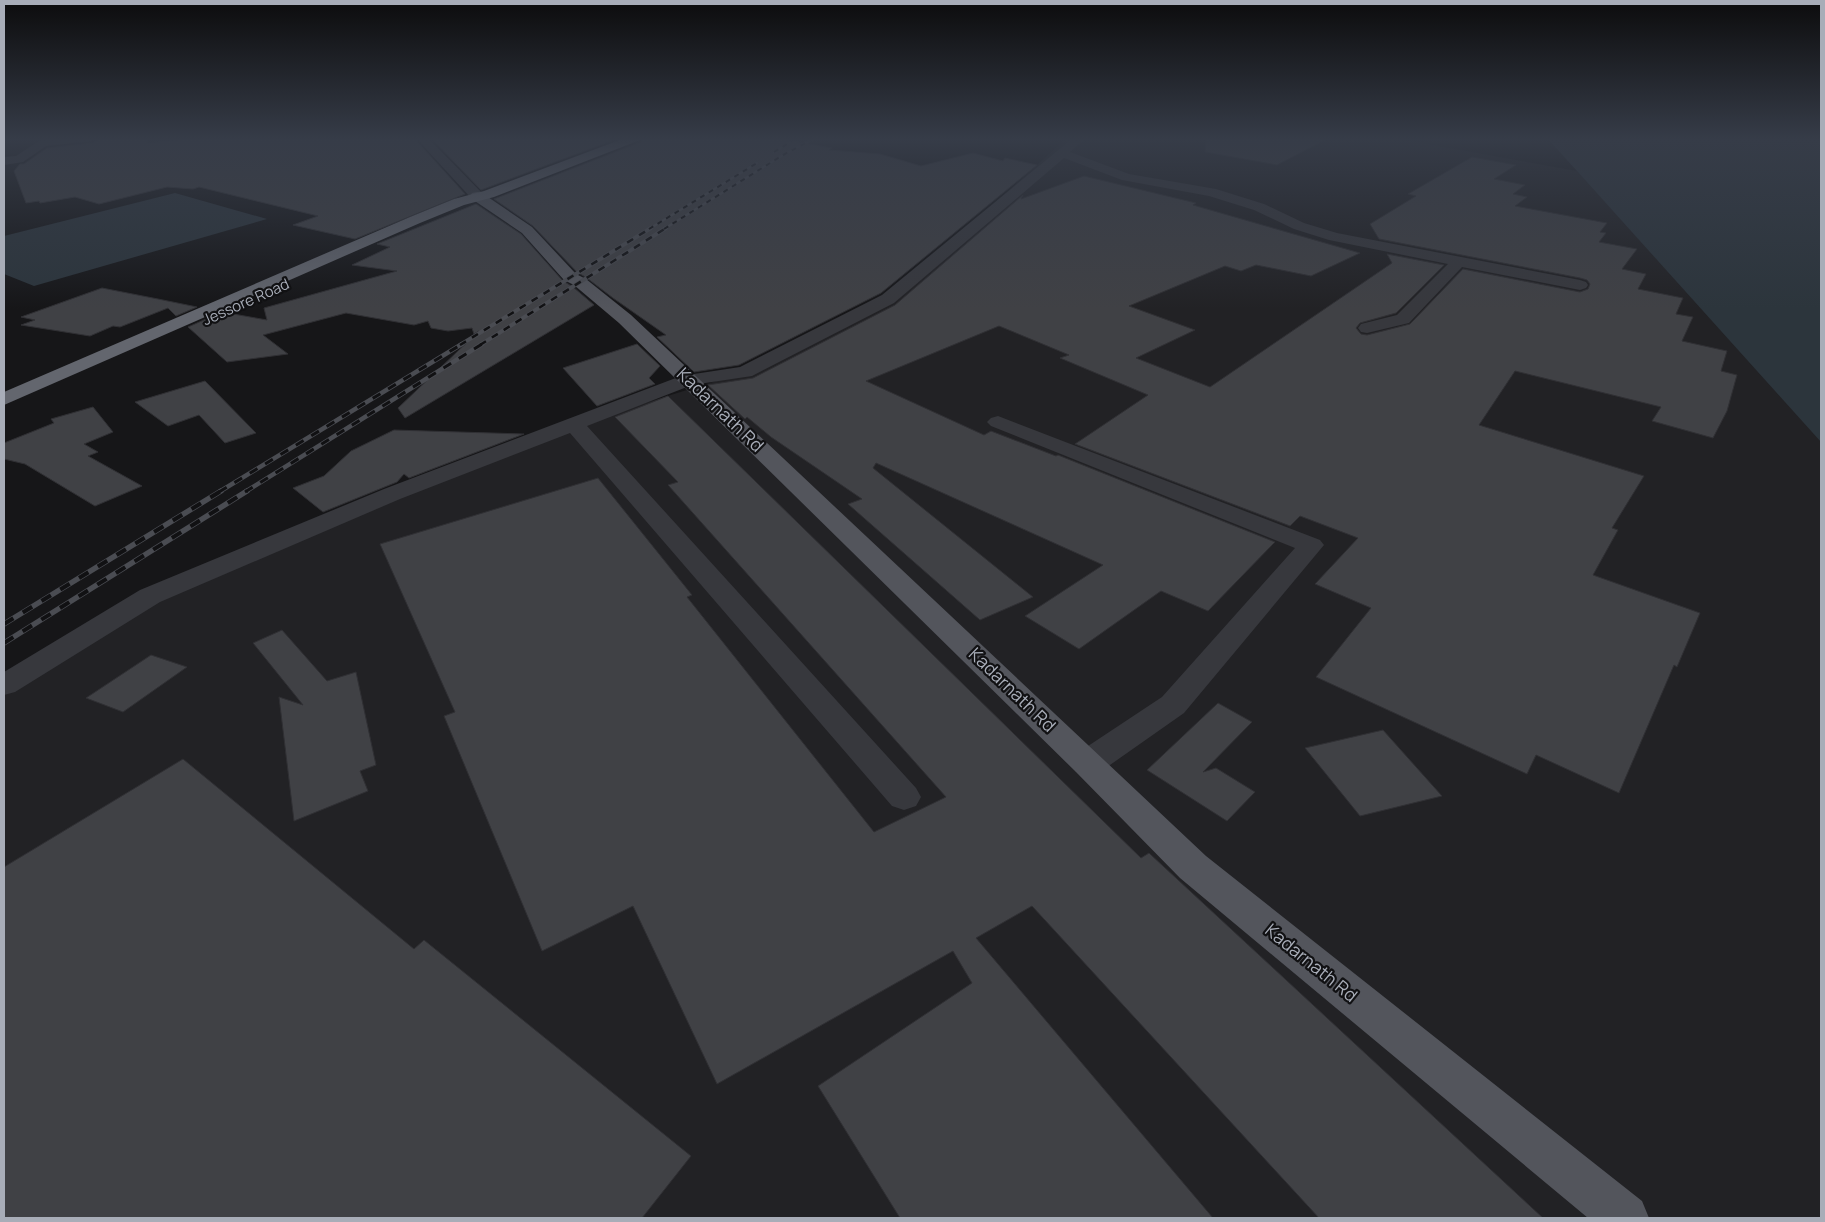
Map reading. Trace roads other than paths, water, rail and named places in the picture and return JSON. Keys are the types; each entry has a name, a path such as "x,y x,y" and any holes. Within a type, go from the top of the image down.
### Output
{"highway":[{"name":"Jessore Road","path":"4,399 415,220 487,195"},
{"name":"Jessore Road","path":"4,409 482,197"}],"main road":[{"name":"Kadarnath Rd","path":"482,197 527,230 570,277 580,282 625,319 1088,763 1193,867 1625,1218"}],"street":[{"path":"4,685 150,596 392,494 688,380 744,372 888,298 1012,195"},
{"path":"1220,195 1259,207 1299,226 1334,237 1580,285"},
{"path":"1367,328 1404,319 1459,261"},
{"path":"998,422 1311,545 1173,705 1088,763"},
{"path":"574,425 904,797"}],"railway":[{"path":"649,229 705,195"},
{"path":"664,229 719,195"},
{"path":"460,345 651,228"},
{"path":"480,345 666,228"},
{"path":"219,492 462,344"},
{"path":"245,492 482,344"},
{"path":"4,624 221,491"},
{"path":"4,643 247,491"}]}
